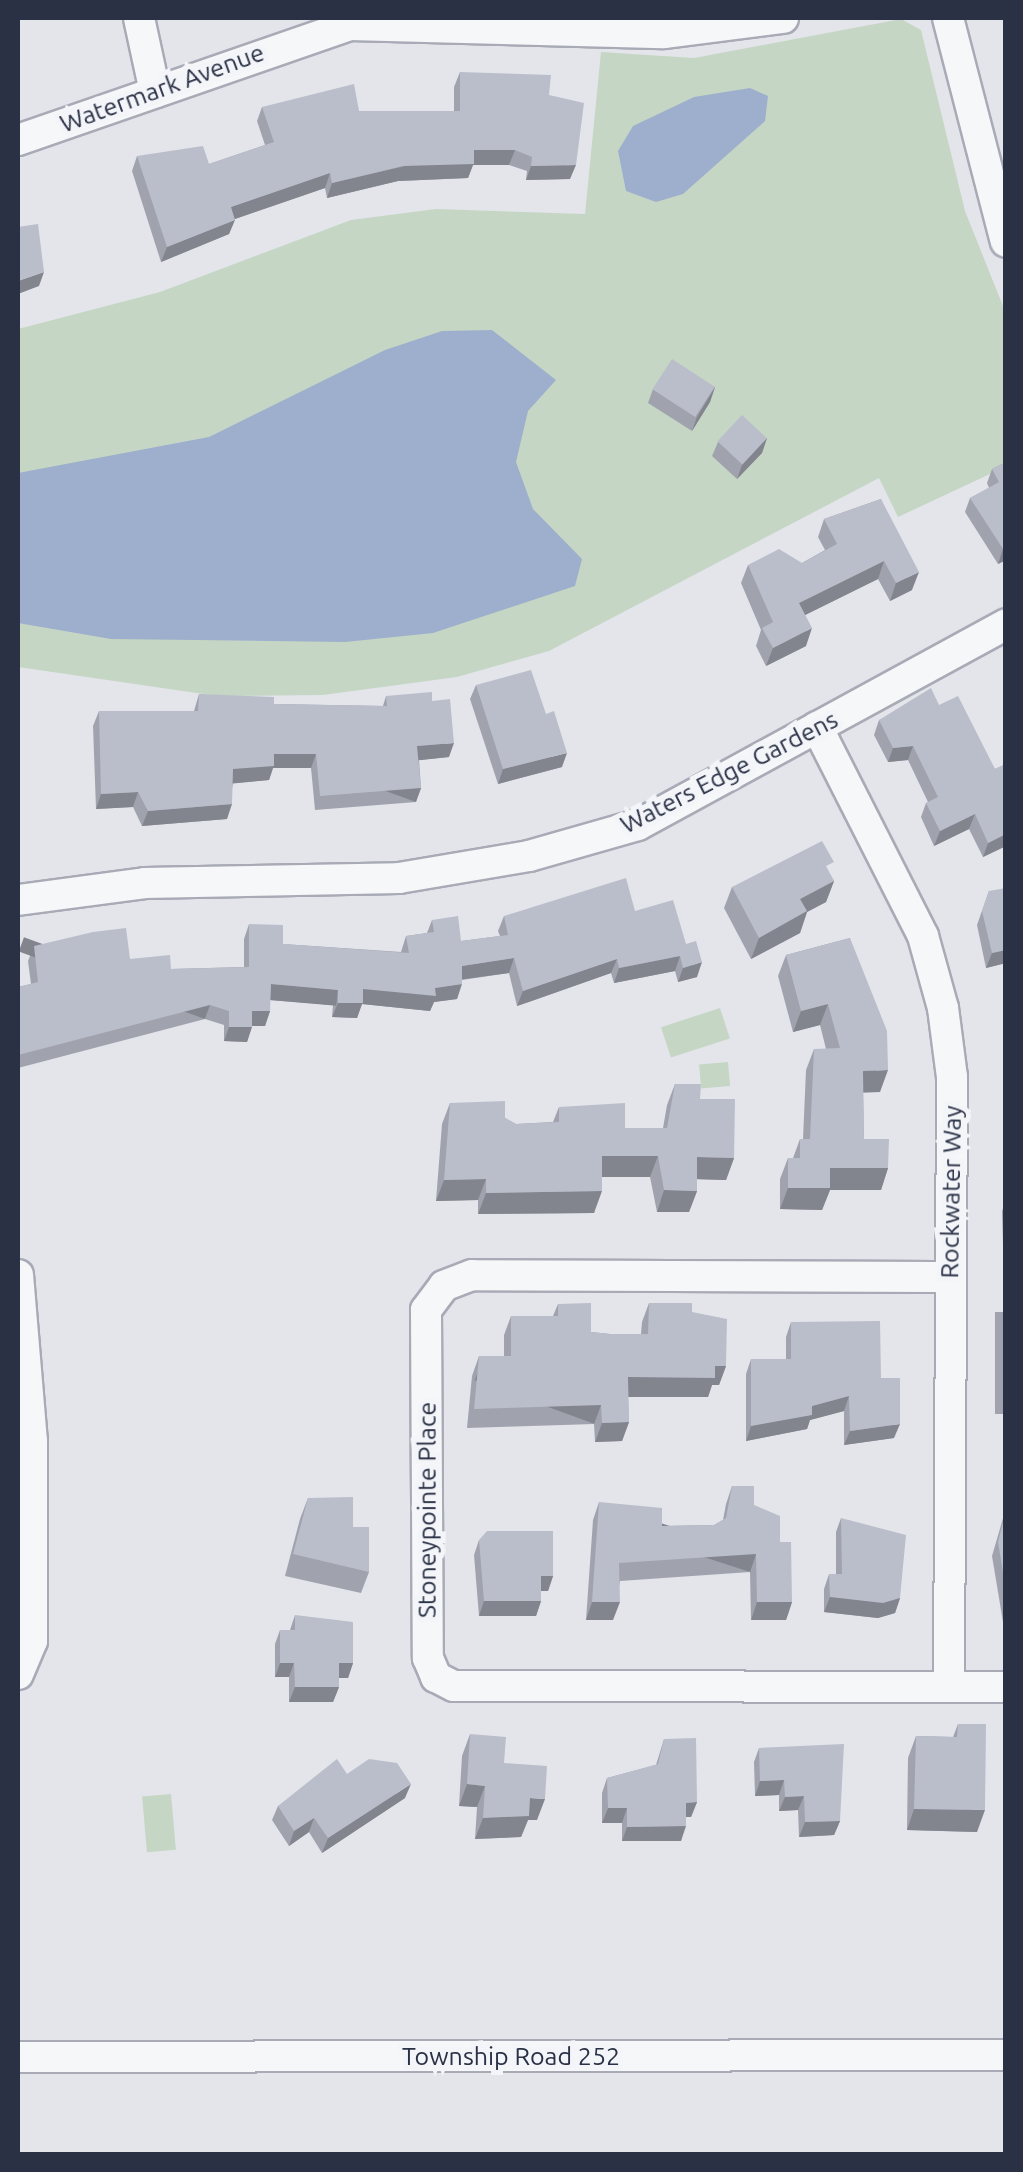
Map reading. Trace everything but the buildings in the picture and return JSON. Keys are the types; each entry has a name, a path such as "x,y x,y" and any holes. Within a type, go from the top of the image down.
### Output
{"street":[{"path":"138,18 155,92"},
{"name":"Watermark Avenue","path":"18,140 350,25 535,22 696,32 783,18"},
{"path":"948,18 1006,242"},
{"name":"Waters Edge Gardens","path":"18,900 145,883 399,878 529,856 638,825 1006,624"},
{"name":"Rockwater Way","path":"818,727 924,936 943,1008 952,1077 950,1686"},
{"path":"18,1275 32,1581 32,1641 18,1674"},
{"name":"Stoneypointe Place","path":"950,1277 472,1275 432,1295 426,1310 428,1658 436,1677 454,1686 1006,1688"},
{"name":"Township Road 252","path":"18,2057 1006,2055"}],"green space":[{"path":"901,19 921,30 965,211 1005,311 1005,467 898,517 879,478 549,651 457,677 323,695 217,696 18,667 18,329 160,292 351,220 436,209 585,214 601,52 694,58"},
{"path":"720,1008 730,1038 671,1058 661,1027"},
{"path":"728,1062 730,1086 701,1088 699,1065"},
{"path":"171,1794 176,1850 147,1852 142,1797"}],"water":[{"path":"750,88 768,96 765,121 683,194 656,202 626,191 618,151 633,126 694,97"},
{"path":"492,330 556,380 528,411 516,462 533,509 582,559 575,586 433,633 345,642 111,639 18,623 18,473 209,437 385,350 442,331"}]}
